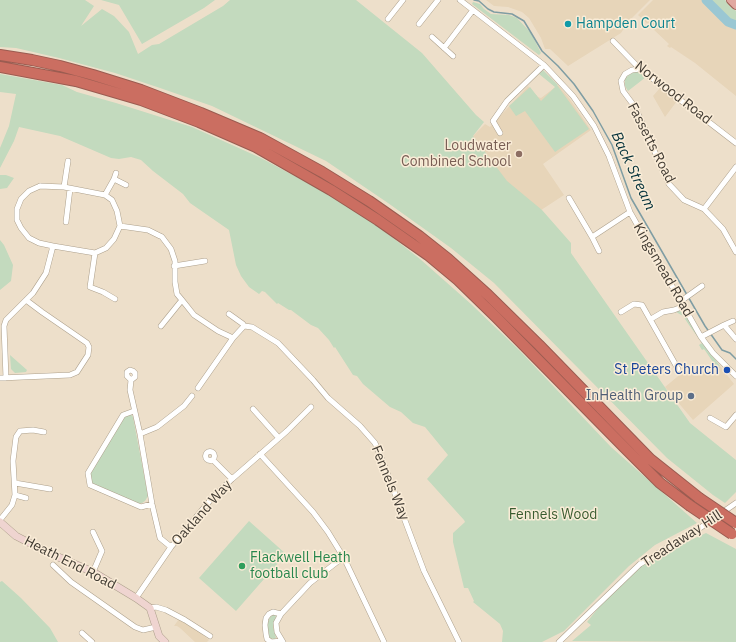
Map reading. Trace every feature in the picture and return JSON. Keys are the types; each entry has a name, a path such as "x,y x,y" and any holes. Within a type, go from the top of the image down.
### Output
{"highway":[{"path":"0,55 60,66 141,90 260,138 322,172 419,236 448,259 488,295 539,345 650,459 699,498 736,523"},
{"path":"0,67 76,81 141,100 200,122 256,147 331,190 378,220 428,255 458,280 660,483 689,505 734,535"}],"main road":[{"path":"731,0 736,5"}],"street":[{"path":"388,19 403,0"},
{"path":"419,24 438,0"},
{"name":"Kingsmead Road","path":"460,0 544,65 573,96 594,126 609,156 630,212 683,304 706,334 713,353 736,376"},
{"path":"444,48 473,10"},
{"path":"432,37 454,56"},
{"name":"Norwood Road","path":"613,41 640,69 736,143"},
{"path":"500,133 493,121 507,101 544,65"},
{"name":"Fassetts Road","path":"640,69 632,70 625,74 621,81 623,91 635,107 669,184 684,200 704,209 723,229 736,252"},
{"path":"64,187 68,161"},
{"path":"704,209 736,167"},
{"path":"104,195 116,173"},
{"path":"114,179 126,184"},
{"path":"40,186 64,187 104,195 112,200 120,226 114,239 106,248 95,252 53,246 29,238 20,228 17,220 17,208 21,199 29,191 40,186"},
{"path":"66,222 70,189"},
{"path":"569,198 599,251"},
{"path":"592,237 630,212"},
{"path":"120,226 148,230 161,236 171,249 175,261 175,282 178,294 182,300 194,315 218,331 234,338"},
{"path":"26,300 87,343 89,347 88,355 77,372 70,375 3,378 4,326 6,320 26,300 33,293 46,274 53,246"},
{"path":"95,252 90,287 115,299"},
{"path":"174,266 204,261"},
{"path":"651,319 663,312 674,310 683,304 702,286"},
{"path":"161,326 182,300"},
{"path":"622,312 634,304 642,305 678,369"},
{"name":"Fennels Way","path":"230,314 244,326 252,327 278,343 328,398 360,426 375,443 424,571 459,642"},
{"path":"706,334 733,321"},
{"path":"724,325 736,340"},
{"path":"198,388 244,326"},
{"path":"130,380 130,390 160,538 171,547"},
{"path":"140,434 157,427 184,406 192,396"},
{"name":"Oakland Way","path":"136,598 171,547 213,498 311,407"},
{"path":"253,409 278,437"},
{"path":"134,411 123,415 88,473 90,485 141,507 152,504"},
{"path":"710,418 726,427 736,416"},
{"path":"0,521 12,505 15,495 13,462 16,437 20,431 33,430 44,432"},
{"path":"260,454 313,512 328,532 344,558 384,642"},
{"path":"212,460 232,479"},
{"path":"15,483 50,489"},
{"path":"15,495 26,498"},
{"name":"Treadaway Hill","path":"559,642 640,564 700,528 736,503"},
{"name":"Heath End Road","path":"0,521 16,536 30,544 93,572 150,608"},
{"path":"93,532 102,551 93,572"},
{"path":"281,614 273,612 268,614 266,618 265,625 267,639 271,642 282,641 277,632 276,623 281,614 310,583 344,558"},
{"path":"53,565 71,582 135,627 143,630 156,627"},
{"path":"165,642 159,636 150,608 156,607 166,610 210,636"},
{"path":"82,633 92,642"}],"shaded area":[{"path":"486,0 650,0 628,22 621,33 568,66 550,49 545,49 541,38 529,18 522,12 508,7 494,6"},
{"path":"653,0 705,0 726,20 736,25 736,96 695,63 671,47 670,48 667,46 669,44 638,15"},
{"name":"Loudwater Combined School","path":"558,85 591,130 543,164 564,195 526,220 469,140 485,124 490,127 528,86 538,97 541,98"},
{"path":"660,88 677,101 665,117 653,96"},
{"path":"720,366 734,384 693,420 665,387 683,372 702,371 708,373"},
{"path":"179,619 194,628 209,640 207,642 195,642 180,628 174,626"}],"green space":[{"path":"0,0 85,0 94,6 81,26 102,9 114,16 129,32 138,54 152,45 159,44 223,6 230,0 356,0 422,53 476,115 484,122 473,136 507,181 542,210 571,243 571,253 690,423 736,460 736,492 725,503 667,458 494,283 451,248 326,161 212,106 115,73 16,48 0,47"},
{"path":"101,0 215,0 142,44 119,5"},
{"path":"710,0 725,0 736,11 736,21 728,18"},
{"path":"473,2 480,4 491,14 509,15 517,18 531,33 541,53 539,55 472,4"},
{"path":"543,70 558,85 589,129 555,152 525,111 516,116 509,106 530,87 541,101 555,87 539,74"},
{"path":"633,72 638,72 646,77 628,91 625,86 625,78"},
{"name":"Fennels Wood","path":"0,74 62,85 77,92 192,127 261,158 365,216 420,259 471,304 519,350 611,447 697,523 655,545 629,566 564,631 542,642 502,642 503,631 500,624 473,602 474,601 468,588 464,588 453,542 453,533 465,522 427,479 448,455 425,427 413,423 401,412 390,407 363,384 357,376 353,375 335,347 334,348 318,328 311,325 291,310 278,303 277,304 265,292 262,291 259,294 249,287 241,276 236,265 229,230 190,203 183,194 141,160 131,157 119,159 111,158 60,136 19,127 14,141 0,168 0,148 9,126 16,94 0,92"},
{"path":"0,175 6,175 14,178 7,188 0,189"},
{"path":"0,240 4,245 13,265 11,281 0,290"},
{"path":"681,310 684,311 700,339 720,366 717,368 704,349 702,350 699,345 702,343 683,316 676,312"},
{"path":"10,355 27,370 26,372 15,373 11,369"},
{"path":"130,413 133,417 148,496 142,503 138,503 93,484 90,482 89,476 125,414"},
{"name":"Flackwell Heath football club","path":"249,521 286,554 236,611 199,578"},
{"path":"706,533 736,549 736,642 572,641 591,625 587,622 599,607 637,568 667,549 668,551"},
{"path":"2,581 50,628 58,642 0,642 0,582"},
{"path":"274,614 276,616 273,627 276,638 274,639 269,638 267,625 270,617"}],"waterway":[{"name":"Back Stream","path":"474,0 479,1 494,12 512,14 524,21 542,51 574,84 593,111 612,145 631,198 705,326 722,350 730,353 736,359"},
{"path":"706,0 728,22 736,25"}],"place":[{"name":"Hampden Court","path":"568,24"},
{"name":"Loudwater Combined School","path":"519,154"},
{"name":"St Peters Church","path":"727,370"},
{"name":"InHealth Group","path":"691,396"},
{"name":"Flackwell Heath football club","path":"242,566"}]}
